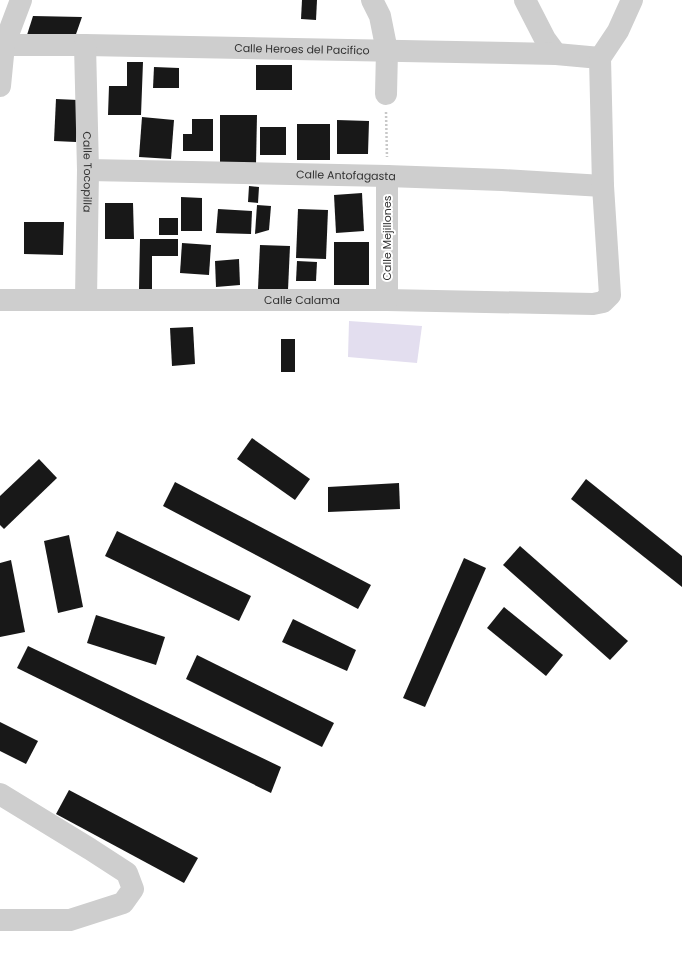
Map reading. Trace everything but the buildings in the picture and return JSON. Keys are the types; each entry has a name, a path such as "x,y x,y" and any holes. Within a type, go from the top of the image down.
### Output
{"street":[{"path":"0,86 2,45 21,0"},
{"path":"372,0 380,16 387,51 386,94"},
{"path":"525,0 545,39 556,54"},
{"path":"603,186 600,58 618,32 632,0"},
{"name":"Calle Heroes del Pacifico","path":"2,45 556,54 600,58"},
{"name":"Calle Tocopilla","path":"85,46 88,170 86,299"},
{"name":"Calle Antofagasta","path":"88,170 387,176 502,180 603,186"},
{"name":"Calle Mejillones","path":"386,300 387,176"},
{"name":"Calle Calama","path":"0,300 386,300 593,304 603,302 610,295 603,186"},
{"path":"0,794 127,873 133,889 123,903 70,920 0,920"}],"path":[{"path":"386,94 387,176"}],"shaded area":[{"path":"349,321 422,326 417,363 348,357"}]}
